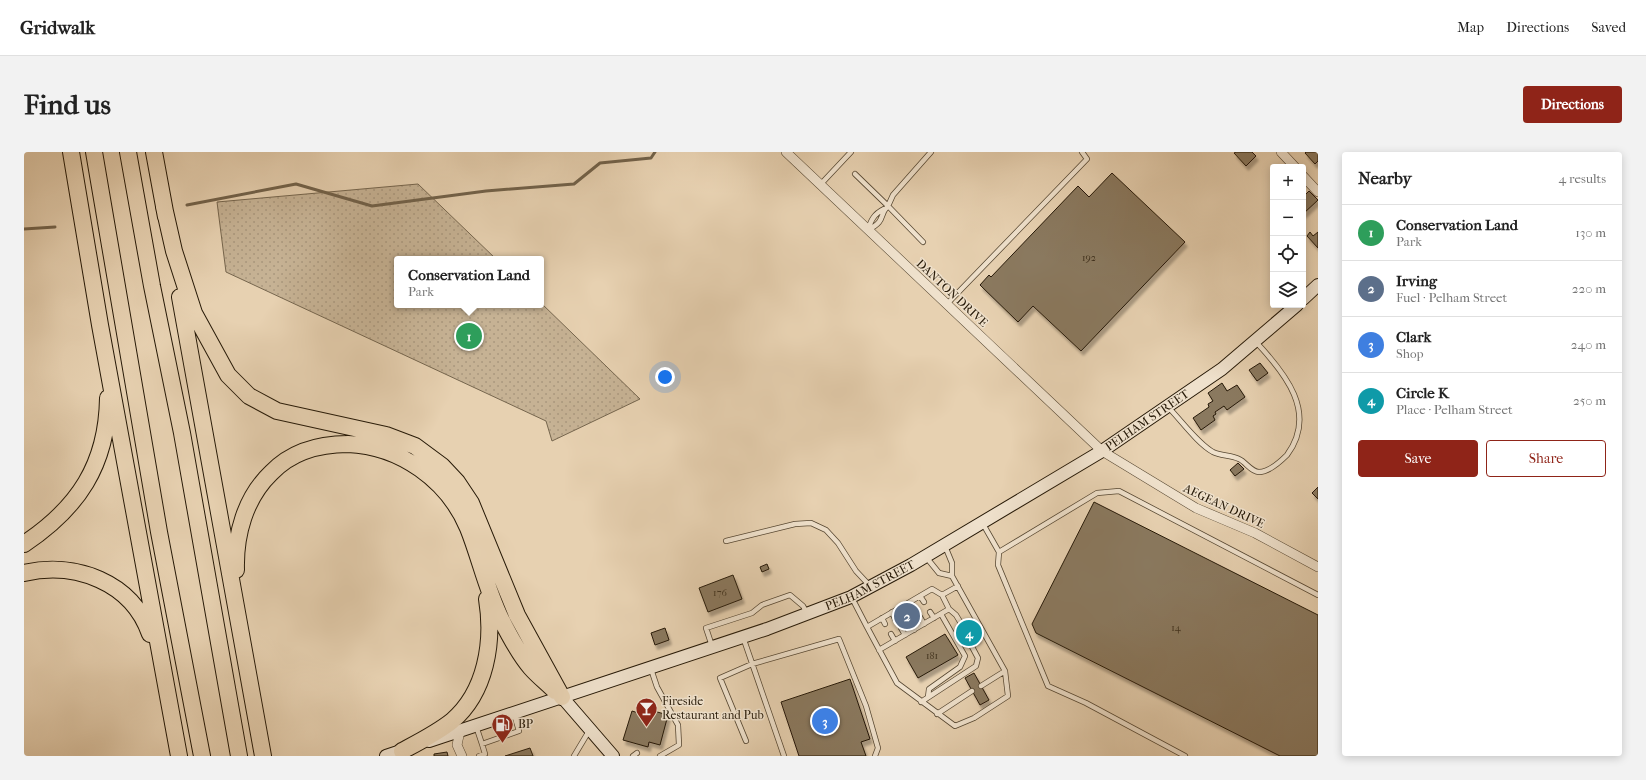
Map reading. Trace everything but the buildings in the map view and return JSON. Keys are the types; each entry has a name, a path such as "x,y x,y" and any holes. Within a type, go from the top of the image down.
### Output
{"highway":[{"path":"71,152 108,366 179,756"},
{"path":"94,152 158,524 202,756"},
{"path":"128,152 152,286 182,433 239,756"},
{"path":"154,152 263,756"},
{"path":"164,207 174,251 194,313 228,375 249,396 277,411 386,434 415,446 442,466 457,482 471,503 517,615 562,697"},
{"path":"24,544 63,515 82,492 90,476 105,427 108,407 108,366"},
{"path":"237,608 237,549 244,515 253,496 265,479 286,460 298,454 325,445 354,445 383,450 410,462 428,475 444,490 461,514 467,527 483,576 501,619 530,667 562,697"},
{"path":"24,573 48,570 65,570 82,573 99,578 128,598 139,611 147,624 169,705"},
{"path":"402,751 429,736 452,720 468,704 481,678 488,654 490,621 483,576"}],"street":[{"name":"DANTON DRIVE","path":"786,152 1102,452"},
{"path":"1281,152 1292,164"},
{"path":"1306,179 1318,192"},
{"path":"1306,296 1318,285"},
{"name":"PELHAM STREET","path":"386,756 743,637 808,614 871,588 1102,452 1222,369 1294,308"},
{"name":"AEGEAN DRIVE","path":"1102,452 1196,508 1255,533 1318,567"},
{"path":"562,697 613,756"},
{"path":"460,731 457,745 462,756"}],"lane":[{"path":"820,185 852,152"},
{"path":"868,230 877,225 883,218 886,208 893,195 931,152"},
{"path":"946,304 1086,160 1082,152"},
{"path":"855,174 886,208 923,242"},
{"path":"868,230 871,220 878,212 886,208"},
{"path":"1168,407 1206,448 1214,453 1238,458 1259,472 1265,471 1283,459 1292,449 1301,430 1304,417 1302,404 1290,379 1256,341"},
{"path":"999,552 1097,493 1119,491 1318,595"},
{"path":"726,541 795,524 811,523 826,530 838,542 856,571 871,588"},
{"path":"982,523 999,552 998,565 1048,686 1086,703 1185,756"},
{"path":"852,597 897,683 955,726 974,718 1008,696 1005,671 952,576 952,563 944,544"},
{"path":"924,556 938,573 952,576"},
{"path":"942,595 958,586"},
{"path":"867,627 932,589 942,595 949,609 956,615 962,626"},
{"path":"712,647 706,628 752,613 762,605 790,594 803,606 808,614"},
{"path":"920,596 924,602"},
{"path":"910,601 914,607"},
{"path":"900,607 904,613"},
{"path":"879,650 949,609"},
{"path":"892,612 895,618"},
{"path":"930,612 934,618"},
{"path":"928,697 929,689 960,667 966,656 941,614"},
{"path":"920,617 924,624"},
{"path":"882,618 885,624"},
{"path":"910,623 914,630"},
{"path":"901,628 905,635"},
{"path":"891,634 895,640"},
{"path":"743,637 784,756"},
{"path":"746,741 720,678 752,664 839,639 866,706 878,748 875,756"},
{"path":"921,702 976,666 978,658 970,643"},
{"path":"650,668 657,687 678,725 679,745 660,756"},
{"path":"981,686 1005,671"},
{"path":"937,714 972,691"},
{"path":"482,744 520,731 514,713"},
{"path":"476,726 485,754 479,756"},
{"path":"574,756 590,729"}],"shaded area":[{"path":"418,184 493,256 394,256 394,308 544,308 544,306 640,399 552,441 546,421 226,272 217,202"}],"waterway":[{"path":"187,205 296,184 372,206 486,191 574,184 600,163 651,158 655,152"},
{"path":"24,229 55,227"}],"place":[{"name":"Conservation Land","path":"469,336"},
{"name":"Irving","path":"907,616"},
{"name":"Circle K","path":"969,633"},
{"name":"Clark","path":"825,721"},
{"name":"Fireside Restaurant and Pub","path":"646,728"},
{"name":"BP","path":"503,744"}]}
